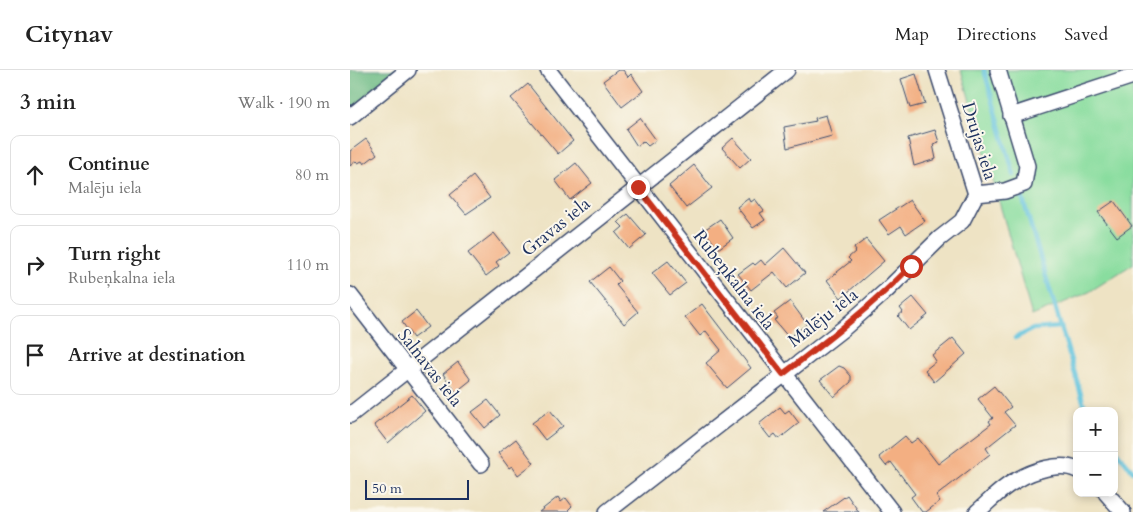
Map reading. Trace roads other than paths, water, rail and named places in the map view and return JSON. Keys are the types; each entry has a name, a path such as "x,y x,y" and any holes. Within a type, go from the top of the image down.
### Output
{"street":[{"path":"350,117 408,70"},
{"name":"Rubeņkalna iela","path":"548,70 892,512"},
{"name":"Gravas iela","path":"350,415 787,70"},
{"name":"Drujas iela","path":"937,70 976,194"},
{"path":"976,194 1005,191 1024,184 1027,166 998,70"},
{"path":"1011,116 1133,76"},
{"name":"Malēju iela","path":"607,512 844,328 886,291 939,239 962,221 976,194"},
{"name":"Salnavas iela","path":"350,295 481,464"},
{"path":"977,512 1017,480 1057,465 1073,468"},
{"path":"1110,497 1123,512"}],"waterway":[{"path":"984,70 1014,175"},
{"path":"1022,196 1085,407"},
{"path":"1015,338 1033,329 1061,327"},
{"path":"1117,452 1133,471"}]}
